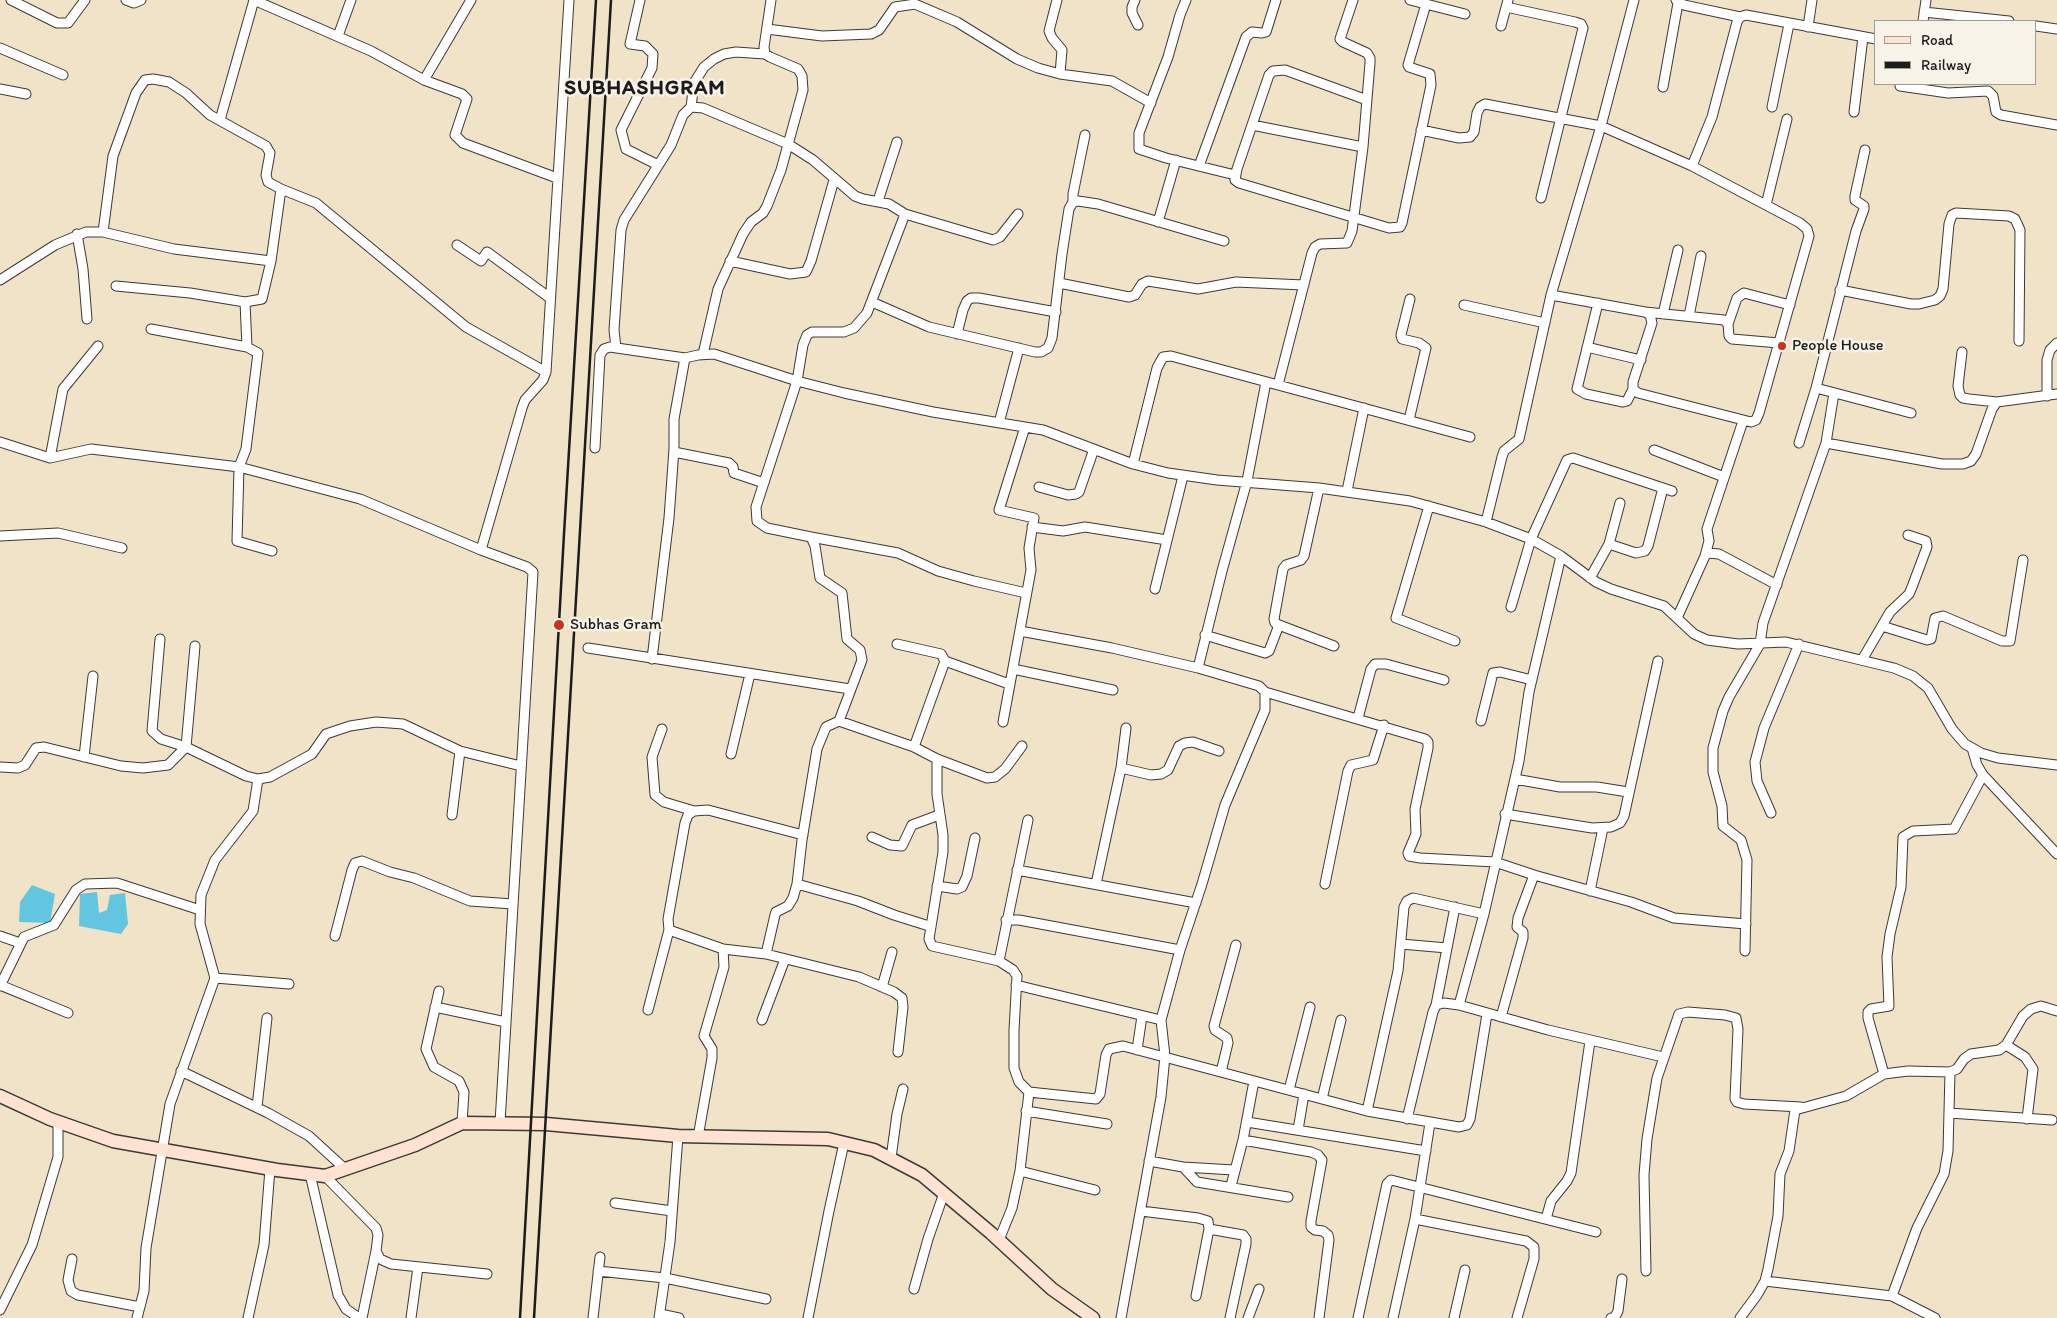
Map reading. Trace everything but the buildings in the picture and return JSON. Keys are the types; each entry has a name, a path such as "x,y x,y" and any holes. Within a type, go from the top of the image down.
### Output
{"main road":[{"path":"0,1096 58,1122 113,1141 270,1169 325,1176 344,1168 415,1146 462,1123 546,1124 678,1136 828,1140 844,1143 874,1150 922,1174 999,1240 1052,1289 1089,1317"}],"street":[{"path":"11,0 57,23 68,23 85,0"},
{"path":"126,0 134,3 141,0"},
{"path":"220,120 254,0 371,51 424,80 462,94 468,99 455,135 463,142 557,178"},
{"path":"338,36 351,0"},
{"path":"424,80 471,0"},
{"path":"481,550 522,408 525,400 543,380 546,372 569,0"},
{"path":"640,0 630,44 645,46 653,54 652,68 621,130 626,149 658,165"},
{"path":"765,54 766,29 771,0"},
{"path":"929,9 933,0"},
{"path":"1057,0 1049,31 1062,50 1060,74"},
{"path":"1135,0 1132,13 1138,25"},
{"path":"1186,0 1139,133 1139,149 1235,175"},
{"path":"1199,166 1246,37 1252,32 1266,32 1276,0"},
{"path":"1278,385 1315,247 1320,244 1347,243 1352,231 1370,58 1362,49 1340,39 1353,0"},
{"path":"1411,0 1465,14"},
{"path":"1486,522 1504,451 1519,440 1551,294 1601,126 1634,0"},
{"path":"1808,27 1812,0"},
{"path":"1923,20 1926,0"},
{"path":"1663,87 1677,1 1740,17 1746,15 1874,39"},
{"path":"1501,26 1507,3 1575,22 1583,28 1541,198"},
{"path":"766,29 822,36 871,34 879,30 896,7 915,4 957,22 1017,58 1038,68 1060,74 1112,81 1151,103"},
{"path":"1367,100 1278,70 1274,71 1269,75 1235,175 1235,180 1239,183 1389,228 1400,227 1432,78 1430,74 1408,65 1426,4"},
{"path":"1924,12 2000,20"},
{"path":"1692,166 1712,117 1737,22 1740,17"},
{"path":"1772,107 1789,24"},
{"path":"2037,26 2057,29"},
{"path":"1854,112 1863,37"},
{"path":"0,48 63,75"},
{"path":"616,348 614,330 621,230 624,220 671,145 683,115 691,107 694,83 704,67 724,54 736,52 765,54 798,69 802,76 803,90 788,144 767,206 763,213 750,222 718,289 703,354"},
{"path":"103,232 113,156 136,93 141,83 145,80 153,79 169,82 186,92 210,114 266,146 270,154 266,175 268,182 316,203 466,327 546,372"},
{"path":"1900,86 1948,92 1988,91 1993,96 1996,112 2001,115 2057,125"},
{"path":"0,89 26,94"},
{"path":"1421,130 1460,138 1470,137 1474,132 1477,113 1480,107 1485,104 1601,126 1692,166 1807,229 1809,236 1756,420 1751,422 1743,421 1638,393 1633,389"},
{"path":"691,107 704,108 788,144 813,160 834,180 855,196 889,204 906,214 993,240 1000,238 1018,214"},
{"path":"1766,205 1787,119"},
{"path":"1252,125 1362,147"},
{"path":"872,302 929,327 1035,352 1041,352 1048,348 1052,338 1056,312 1069,209 1073,202 1085,135"},
{"path":"878,201 897,142"},
{"path":"1799,443 1816,388 1856,231 1864,209 1864,206 1855,200 1855,196 1865,150"},
{"path":"1158,222 1176,160"},
{"path":"730,261 790,274 806,272 812,261 834,180"},
{"path":"116,286 190,293 245,302 262,299 272,261 281,189"},
{"path":"1073,202 1098,204 1224,241"},
{"path":"1840,290 1912,304 1935,300 1940,296 1942,288 1949,224 1952,215 1956,213 2009,216 2015,219 2020,230 2018,341"},
{"path":"906,214 867,313 854,328 844,332 812,332 807,335 803,345 797,381 756,507 757,521 767,528 898,553 938,571 1026,593"},
{"path":"0,280 55,245 77,234 86,232 103,232 174,249 272,261"},
{"path":"77,234 83,269 87,319"},
{"path":"457,245 481,261 487,252 550,298"},
{"path":"1663,314 1678,250"},
{"path":"1689,316 1701,256"},
{"path":"1059,282 1129,297 1135,295 1142,284 1148,281 1198,289 1236,282 1304,285"},
{"path":"1779,344 1732,339 1729,336 1728,324 1737,298 1744,293 1790,304"},
{"path":"1551,294 1645,312 1724,320 1728,324"},
{"path":"957,334 963,310 967,301 971,298 1056,312"},
{"path":"1409,420 1426,348 1424,344 1402,339 1401,335 1410,298"},
{"path":"245,302 247,347"},
{"path":"1598,303 1577,389 1586,394 1623,402 1627,401 1633,389 1652,323 1650,315 1645,312"},
{"path":"1464,305 1545,323"},
{"path":"151,329 247,347 258,353 246,449 239,467 237,541 272,551"},
{"path":"2047,396 2047,360 2050,350 2057,343"},
{"path":"50,458 63,389 98,346"},
{"path":"595,448 600,355 604,350 610,347 685,358 703,354 714,354 797,381 933,412 1044,430 1133,464 1183,476 1346,491 1429,506 1486,522 1531,540 1561,556 1590,578 1611,589 1664,606 1694,634 1707,640 1738,644 1786,642 1894,668 1913,676 1928,688 1952,729 1965,744 1998,758 2057,765"},
{"path":"1586,347 1641,360"},
{"path":"1000,423 1019,348"},
{"path":"1962,352 1958,386 1960,395 1963,398 1997,402 2007,399 2057,394"},
{"path":"1133,464 1157,368 1164,357 1171,356 1470,437"},
{"path":"652,659 669,518 674,452 674,419 685,358"},
{"path":"1198,668 1247,481 1266,382"},
{"path":"1816,388 1911,413"},
{"path":"1745,951 1747,860 1740,840 1723,826 1722,806 1712,758 1717,729 1726,704 1760,644 1763,623 1826,443 1834,393"},
{"path":"1826,443 1942,464 1963,464 1971,461 1976,454 1992,409 1997,402"},
{"path":"1346,491 1364,408"},
{"path":"1678,618 1705,556 1709,541 1707,529 1743,421"},
{"path":"1003,722 1031,570 1029,548 1034,518 999,510 1024,427"},
{"path":"0,442 50,458 91,449 239,467 360,499 481,550 527,567 533,572 500,1123"},
{"path":"1039,487 1068,496 1079,492 1094,449"},
{"path":"1654,450 1724,477"},
{"path":"674,452 729,463 733,467 734,473 764,484"},
{"path":"1511,607 1531,540 1568,460 1573,458 1667,489 1645,551 1636,553 1609,544"},
{"path":"1155,589 1183,476"},
{"path":"1319,488 1304,556 1301,560 1286,565 1284,569 1274,623 1334,646"},
{"path":"1590,578 1609,544 1620,503"},
{"path":"1429,506 1396,618 1455,641"},
{"path":"1032,527 1063,531 1085,527 1167,540"},
{"path":"0,536 58,533 122,548"},
{"path":"1862,660 1895,605 1909,594 1927,547 1926,541 1908,535"},
{"path":"766,954 776,912 788,906 793,898 797,884 817,749 826,727 839,720 862,660 860,650 847,639 842,593 820,578 811,537"},
{"path":"1705,556 1708,552 1719,554 1777,585"},
{"path":"1459,1005 1484,914 1505,814 1515,779 1532,680 1561,556"},
{"path":"1882,626 1927,640 1931,639 1935,618 1943,616 2002,641 2010,641 2023,560"},
{"path":"1206,635 1265,653 1269,652 1279,625"},
{"path":"1020,630 1112,648 1198,668 1259,686 1265,692 1421,736 1428,742 1415,809 1416,834 1408,853 1409,856 1495,862 1644,906 1674,918 1746,924"},
{"path":"160,639 152,732 162,739 186,747 232,770 258,779 270,776 312,754 326,734 350,726 376,722 403,724 460,751 521,766"},
{"path":"897,644 941,654 945,661 1009,684"},
{"path":"1771,813 1757,781 1755,762 1764,728 1799,644"},
{"path":"0,767 18,768 25,765 36,748 44,747 121,766 143,768 168,765 186,747 195,646"},
{"path":"588,648 850,689"},
{"path":"914,747 945,661"},
{"path":"1505,814 1603,828 1620,823 1624,816 1658,661"},
{"path":"1358,718 1374,664 1386,664 1444,680"},
{"path":"1012,669 1113,690"},
{"path":"1481,721 1493,673 1500,672 1532,680"},
{"path":"731,754 750,674"},
{"path":"84,757 93,676"},
{"path":"1121,1318 1161,1097 1165,1056 1161,1020 1180,950 1232,785 1262,720 1266,701 1265,692"},
{"path":"839,720 914,747 937,760 988,778 995,777 1005,769 1022,746"},
{"path":"1325,884 1348,770 1351,766 1373,760 1384,726"},
{"path":"1096,884 1121,768 1126,728"},
{"path":"662,729 652,757 655,795 664,802 694,811 708,810 803,835"},
{"path":"1121,768 1151,775 1161,774 1168,770 1179,746 1185,743 1193,742 1219,751"},
{"path":"1972,748 1977,765 1983,775 2057,854"},
{"path":"452,816 460,751"},
{"path":"937,760 937,794 943,835 943,852 929,926 929,939 932,946 999,961 1013,970 1017,976 1014,1068 1019,1082 1029,1092 1096,1100 1100,1094 1106,1055 1109,1049 1123,1046 1367,1112 1459,1127 1467,1125 1470,1118 1487,1014"},
{"path":"1884,1074 1868,1018 1871,1009 1889,1006 1887,957 1890,934 1901,888 1903,837 1913,831 1954,829 1983,775"},
{"path":"137,1318 144,1291 146,1248 170,1104 215,978 200,924 201,895 215,860 254,811 258,779"},
{"path":"1515,779 1560,787 1597,787 1628,792"},
{"path":"648,1010 669,930 668,919 685,823 688,815 694,811"},
{"path":"872,837 890,845 902,846 912,825 939,814"},
{"path":"999,961 1028,820"},
{"path":"1590,891 1603,828"},
{"path":"936,886 957,889 962,887 967,876 975,838"},
{"path":"335,936 355,863 362,860 470,901 513,904"},
{"path":"1017,870 1196,903"},
{"path":"1501,1017 1523,938 1523,932 1517,926 1518,918 1534,875"},
{"path":"68,1013 0,986 24,937 54,925 76,890 85,884 116,882 200,910"},
{"path":"797,884 858,901 929,926"},
{"path":"1367,1112 1398,971 1404,907 1407,901 1414,898 1484,914"},
{"path":"1406,1119 1436,1005 1455,907"},
{"path":"1006,920 1019,920 1180,950"},
{"path":"669,930 723,949 766,954 859,977 882,987 902,998 898,1052"},
{"path":"0,936 20,943"},
{"path":"1401,944 1447,948"},
{"path":"1221,1072 1228,1043 1227,1038 1215,1030 1214,1026 1236,945"},
{"path":"698,1137 712,1058 712,1050 704,1036 724,967 723,949"},
{"path":"882,987 892,952"},
{"path":"762,1020 785,959"},
{"path":"215,978 289,984"},
{"path":"1016,985 1161,1020"},
{"path":"439,991 426,1049 434,1067 459,1081 464,1092 462,1123"},
{"path":"1436,1005 1444,1003 1459,1005 1487,1014 1663,1057"},
{"path":"1646,1271 1645,1155 1654,1090 1663,1057 1679,1014 1688,1012 1736,1018 1738,1024 1735,1099 1737,1102 1744,1104 1801,1106 1834,1100 1884,1074 1908,1071 1950,1072 1957,1069 1964,1059 1971,1054 2000,1050 2006,1045 2023,1016 2031,1009 2041,1006 2057,1011"},
{"path":"435,1007 506,1022"},
{"path":"1289,1090 1310,1007"},
{"path":"1137,1050 1142,1016"},
{"path":"257,1107 267,1018"},
{"path":"1322,1099 1340,1020"},
{"path":"1546,1219 1551,1202 1571,1173 1590,1040"},
{"path":"2006,1045 2025,1057 2033,1069 2027,1118"},
{"path":"181,1071 257,1107 310,1136 344,1168"},
{"path":"1892,1296 1917,1228 1944,1174 1948,1151 1950,1072"},
{"path":"1231,1186 1247,1122 1254,1081"},
{"path":"891,1158 897,1114 903,1089"},
{"path":"999,1240 1012,1208 1020,1171 1029,1092"},
{"path":"1298,1130 1304,1094"},
{"path":"1740,1318 1765,1281 1778,1216 1780,1174 1789,1151 1794,1110 1801,1106"},
{"path":"1026,1112 1107,1124"},
{"path":"1949,1113 2052,1120"},
{"path":"0,1310 32,1245 58,1156 58,1122"},
{"path":"1247,1122 1426,1151"},
{"path":"1394,1318 1415,1218 1430,1123"},
{"path":"678,1136 665,1278 659,1316 678,1318"},
{"path":"1243,1140 1311,1152 1318,1155 1322,1160 1311,1221 1311,1227 1328,1234 1329,1240 1319,1318"},
{"path":"808,1318 844,1143"},
{"path":"1149,1161 1183,1167 1234,1170"},
{"path":"1183,1167 1197,1182 1288,1196"},
{"path":"248,1318 264,1245 270,1169"},
{"path":"1020,1171 1095,1190"},
{"path":"310,1174 338,1295 346,1309 360,1318 378,1236 376,1228 325,1176"},
{"path":"1358,1318 1387,1184 1391,1180 1596,1232"},
{"path":"914,1289 928,1239 944,1193"},
{"path":"615,1203 672,1211"},
{"path":"1141,1211 1208,1221 1209,1229 1196,1296"},
{"path":"1415,1218 1526,1241 1534,1247 1534,1259 1517,1318"},
{"path":"1209,1229 1242,1235 1246,1239 1230,1318"},
{"path":"376,1252 380,1259 392,1264 487,1274"},
{"path":"593,1318 600,1257"},
{"path":"72,1259 68,1280 71,1292 140,1307"},
{"path":"411,1318 418,1267"},
{"path":"1454,1318 1465,1270"},
{"path":"598,1271 665,1278 766,1299"},
{"path":"1611,1318 1618,1311 1622,1279"},
{"path":"1765,1281 1892,1296 1935,1318"},
{"path":"1248,1318 1259,1289"}],"water":[{"path":"32,885 55,894 50,923 19,922 20,902"},
{"path":"97,892 99,913 107,910 110,895 125,893 128,924 121,934 79,926 80,894"}],"railway":[{"path":"520,1318 596,0"},
{"path":"534,1318 611,0"}],"place":[{"name":"People House","path":"1782,346"},
{"name":"Subhas Gram","path":"559,625"}],"district":[{"name":"SUBHASHGRAM","path":"645,89"}]}
